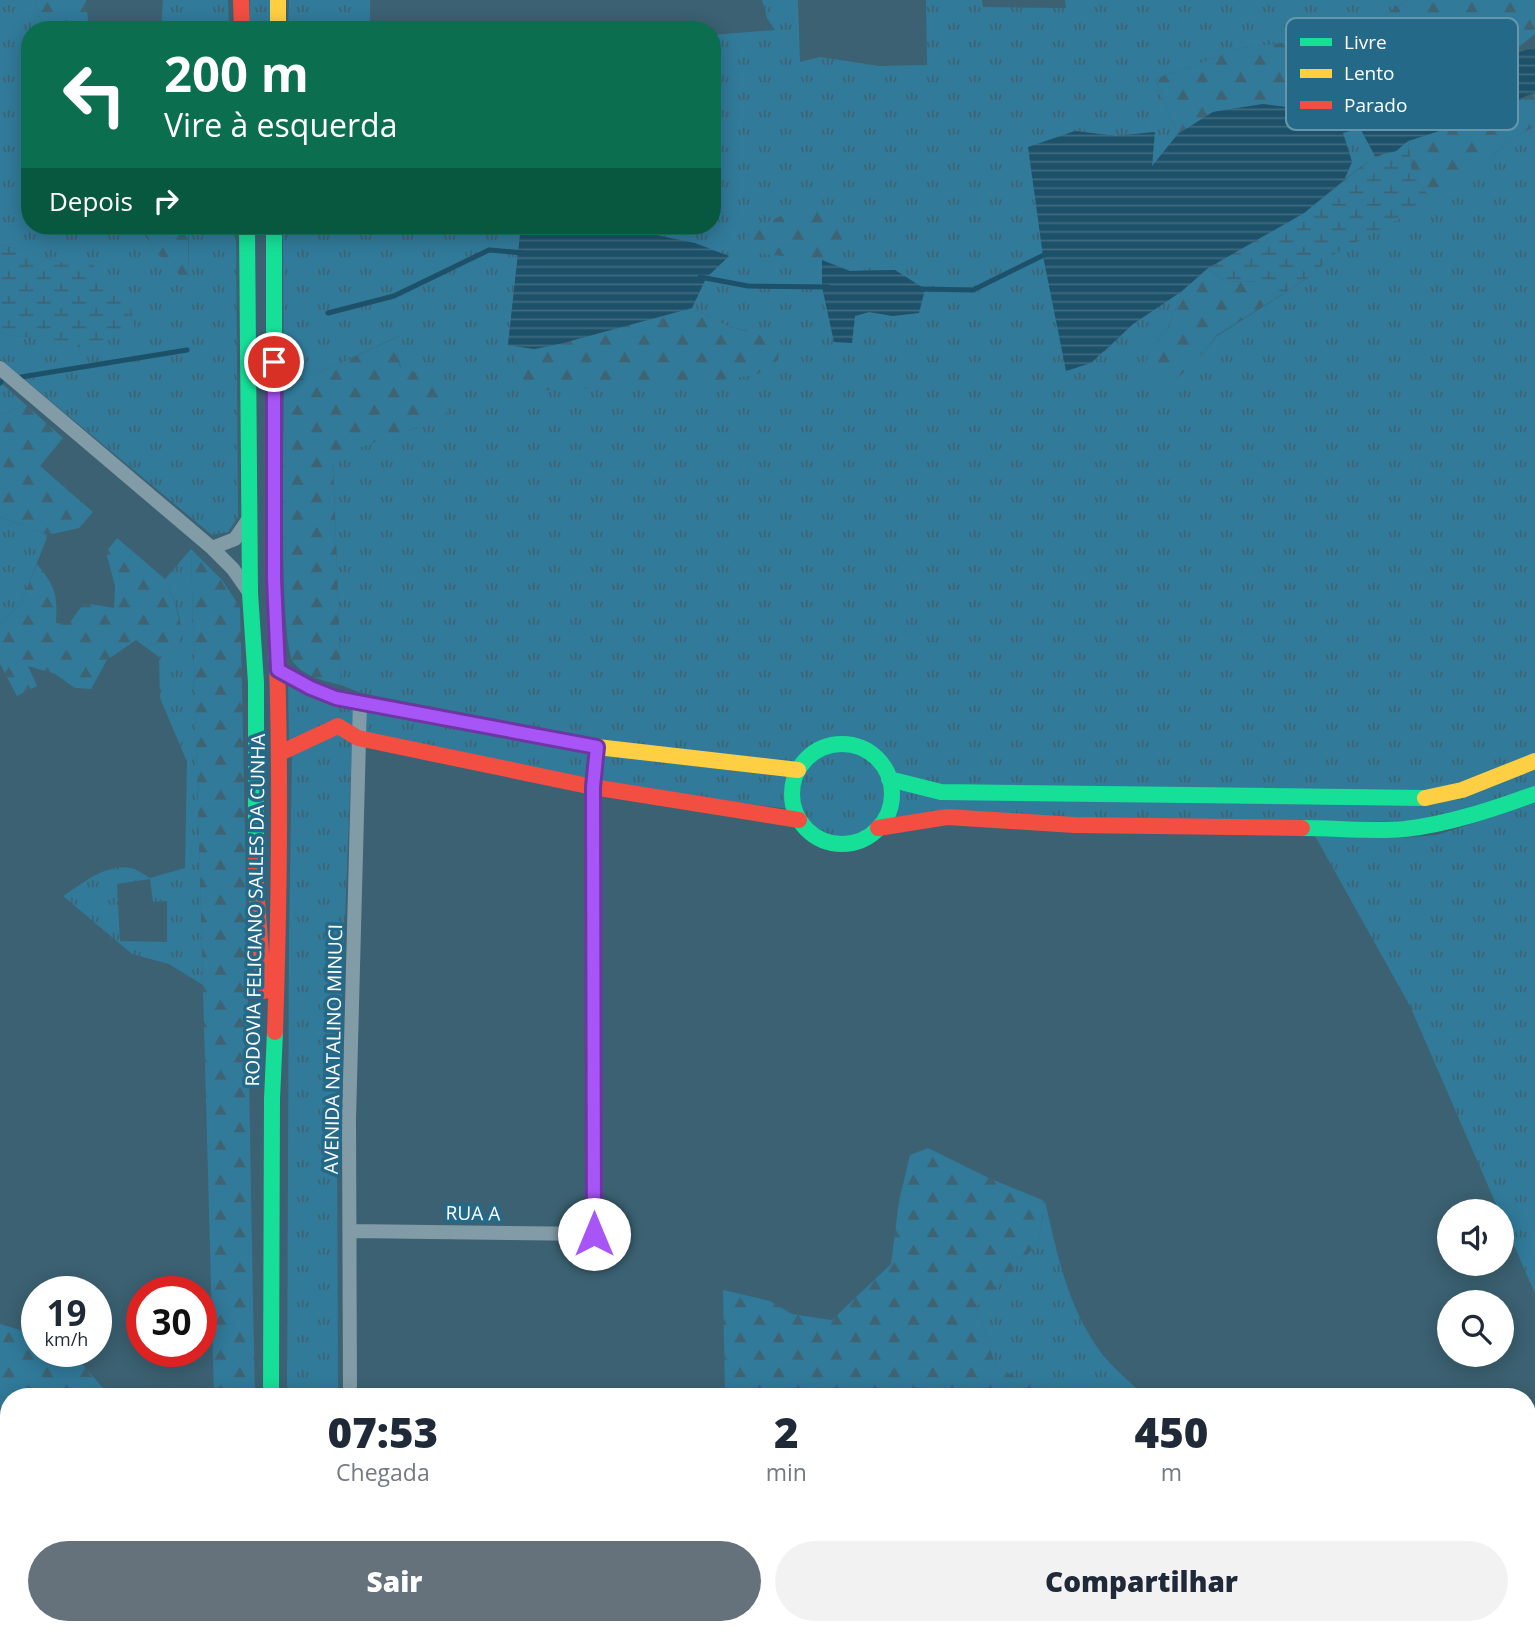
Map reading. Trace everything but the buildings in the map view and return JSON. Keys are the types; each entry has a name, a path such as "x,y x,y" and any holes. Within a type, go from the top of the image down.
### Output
{"street":[{"path":"241,0 242,21"},
{"path":"278,0 278,21"},
{"name":"RODOVIA FELICIANO SALLES DA CUNHA","path":"247,235 250,593 256,683 256,887 272,1099"},
{"name":"RODOVIA FELICIANO SALLES DA CUNHA","path":"272,1099 280,888 280,753 274,579 274,235"},
{"path":"0,368 212,548 233,569 250,593"},
{"path":"212,548 235,539 249,519"},
{"path":"278,670 336,698 597,747 798,770"},
{"name":"AVENIDA NATALINO MINUCI","path":"350,1388 349,1119 360,701"},
{"path":"280,753 338,726 358,738 593,787 799,820"},
{"path":"840,744 865,750 884,767 889,779 890,805 886,817 868,836 844,844 818,838 799,820 794,808 793,783 798,770 815,751 840,744"},
{"path":"593,787 597,747"},
{"path":"889,779 941,792 1399,799 1431,797 1462,790 1535,761"},
{"name":"RUA A","path":"351,1231 594,1234 593,787"},
{"path":"878,828 947,817 1074,825 1402,829 1471,817 1535,794"},
{"path":"271,1388 272,1099"}],"green space":[{"path":"0,0 34,0 41,21 21,21 21,235 145,235 156,252 188,282 189,235 236,235 238,517 228,532 212,535 0,359 0,332 18,337 38,336 70,350 70,265 0,244"},
{"path":"34,0 86,0 88,21 41,21"},
{"path":"163,0 228,0 229,21 162,21"},
{"path":"250,0 271,0 270,21 250,21"},
{"path":"289,0 370,0 370,21 288,21"},
{"path":"762,0 798,0 800,62 820,57 880,66 927,65 926,0 982,0 983,7 1066,8 1065,0 1409,0 1382,18 1286,18 1286,43 1245,47 1155,79 1178,134 1152,167 1154,132 1116,136 1075,131 1104,352 1133,324 1182,291 1170,324 1154,346 1203,353 1217,336 1311,276 1334,254 1492,157 1512,138 1535,126 1535,755 1429,793 939,787 892,775 872,750 860,743 846,740 819,745 795,766 598,739 361,693 341,685 333,456 418,428 397,353 401,335 330,368 284,385 283,235 520,235 508,345 528,391 748,331 730,327 692,308 706,278 729,256 657,235 721,235 721,34 775,30 767,18","holes":["823,261 850,271 895,270 893,316 869,312 854,316"]},
{"path":"1409,0 1535,0 1535,34 1518,47 1518,18 1382,18"},
{"path":"1286,43 1286,107 1263,104 1213,112 1178,134 1155,79 1245,47"},
{"path":"1535,94 1535,126 1512,138 1461,186 1432,201 1412,173 1408,141 1442,130 1518,130 1518,101"},
{"path":"1342,130 1361,130 1375,156 1344,180 1352,162"},
{"path":"1408,141 1412,173 1432,201 1334,254 1311,276 1276,298 1263,282 1225,281 1208,268 1304,213 1375,156 1396,151"},
{"path":"810,206 827,209 843,239 822,260 744,252 743,241 758,228 783,215"},
{"path":"145,235 188,235 188,283 156,252"},
{"path":"0,244 70,265 88,259 131,308 135,331 70,350 38,336 18,337 0,332"},
{"path":"1208,268 1225,281 1263,282 1276,298 1217,335 1176,380 1155,383 1146,372 1146,362 1170,324 1182,291"},
{"path":"692,308 730,327 780,340 778,360 756,375 692,384 527,391 508,345 534,349 559,344"},
{"path":"402,335 397,353 400,367 449,383 447,415 333,457 341,685 304,672 294,663 289,647 284,577 284,385 330,368"},
{"path":"0,382 26,405 0,415"},
{"path":"26,405 63,438 40,466 93,512 79,528 48,535 0,517 0,415"},
{"path":"0,517 48,535 22,601 0,625"},
{"path":"117,538 165,579 181,626 180,641 172,650 159,657 136,640 107,660 91,689 75,688 55,674 28,666 37,686 17,696 0,664 0,625 22,601 37,564 54,591 56,623 68,625 84,603 114,608 115,586 106,552"},
{"path":"191,549 203,985 169,964 132,954 63,896 103,871 121,867 133,869 150,878 185,868 187,762 160,698 159,657 177,641 180,632 178,612 165,579","holes":["150,879 153,902 167,901 167,942 120,941 117,884"]},
{"path":"191,549 222,580 240,607 255,1388 214,1388 213,1367 217,1367 217,1276 211,1276"},
{"path":"288,680 355,703 355,730 289,745"},
{"path":"365,711 590,749 591,781 366,735"},
{"path":"341,732 352,742 337,1120 338,1388 287,1388 292,756"},
{"path":"842,749 859,752 874,762 884,777 887,794 884,811 874,826 859,836 842,839 825,836 810,826 800,811 797,794 800,777 810,762 825,752"},
{"path":"601,755 786,777 789,781 789,809 599,785"},
{"path":"1535,765 1535,790 1437,822 890,819 894,808 895,786 1400,803"},
{"path":"1535,803 1535,1294 1514,1245 1514,1199 1494,1199 1410,1006 1315,836 1400,838 1437,835"},
{"path":"928,1148 991,1179 1045,1201 1038,1243 976,1308 996,1367 1036,1388 725,1388 723,1290 770,1301 792,1314 832,1320 891,1264 899,1201 910,1155"},
{"path":"1045,1201 1065,1280 1080,1319 1102,1354 1136,1388 1036,1388 996,1367 976,1308 1038,1243"},
{"path":"0,1324 21,1330 21,1367 85,1367 105,1388 0,1388"}],"shaded area":[{"path":"1535,48 1535,92 1518,100 1518,52"},
{"path":"1263,104 1286,107 1286,130 1342,130 1352,162 1344,180 1304,213 1208,268 1182,291 1133,324 1091,363 1066,371 1043,256 1028,147 1075,131 1116,136 1155,132 1152,166 1178,134 1213,112"},
{"path":"1361,130 1442,130 1408,141 1396,151 1375,156"},
{"path":"520,235 656,235 695,243 729,256 706,278 692,308 559,344 534,349 508,345"},
{"path":"822,260 850,271 895,270 925,289 919,313 893,316 869,312 855,316 852,343 834,342 822,287"}],"waterway":[{"path":"1337,132 1344,130"},
{"path":"328,313 394,296 489,250 524,253"},
{"path":"919,289 973,290 1048,253"},
{"path":"700,277 748,286 829,287"},
{"path":"21,377 187,350"}],"traffic: fast":[{"path":"247,235 250,593 256,683 256,851"},
{"path":"274,235 274,579 277,664"},
{"path":"842,744 861,748 877,759 888,775 892,794 888,813 877,829 861,840 842,844 823,840 807,829 796,813 792,794 796,775 807,759 823,748 842,744"},
{"path":"889,779 941,792 1425,798"},
{"path":"1302,828 1379,830 1421,827 1471,815 1535,794"},
{"path":"271,1388 272,1099 275,1032"}],"traffic: slow":[{"path":"278,0 278,21"},
{"path":"569,742 798,770"},
{"path":"1425,798 1462,790 1535,761"}],"traffic: jam":[{"path":"241,0 242,21"},
{"path":"275,1032 279,848 277,664"},
{"path":"278,670 336,698 569,742"},
{"path":"280,753 338,726 358,738 593,787 799,820"},
{"path":"878,828 947,817 1074,825 1302,828"},
{"path":"256,851 264,991"}],"route":[{"path":"274,362 274,579 278,670 336,698 597,747 593,787 594,1234"}]}
